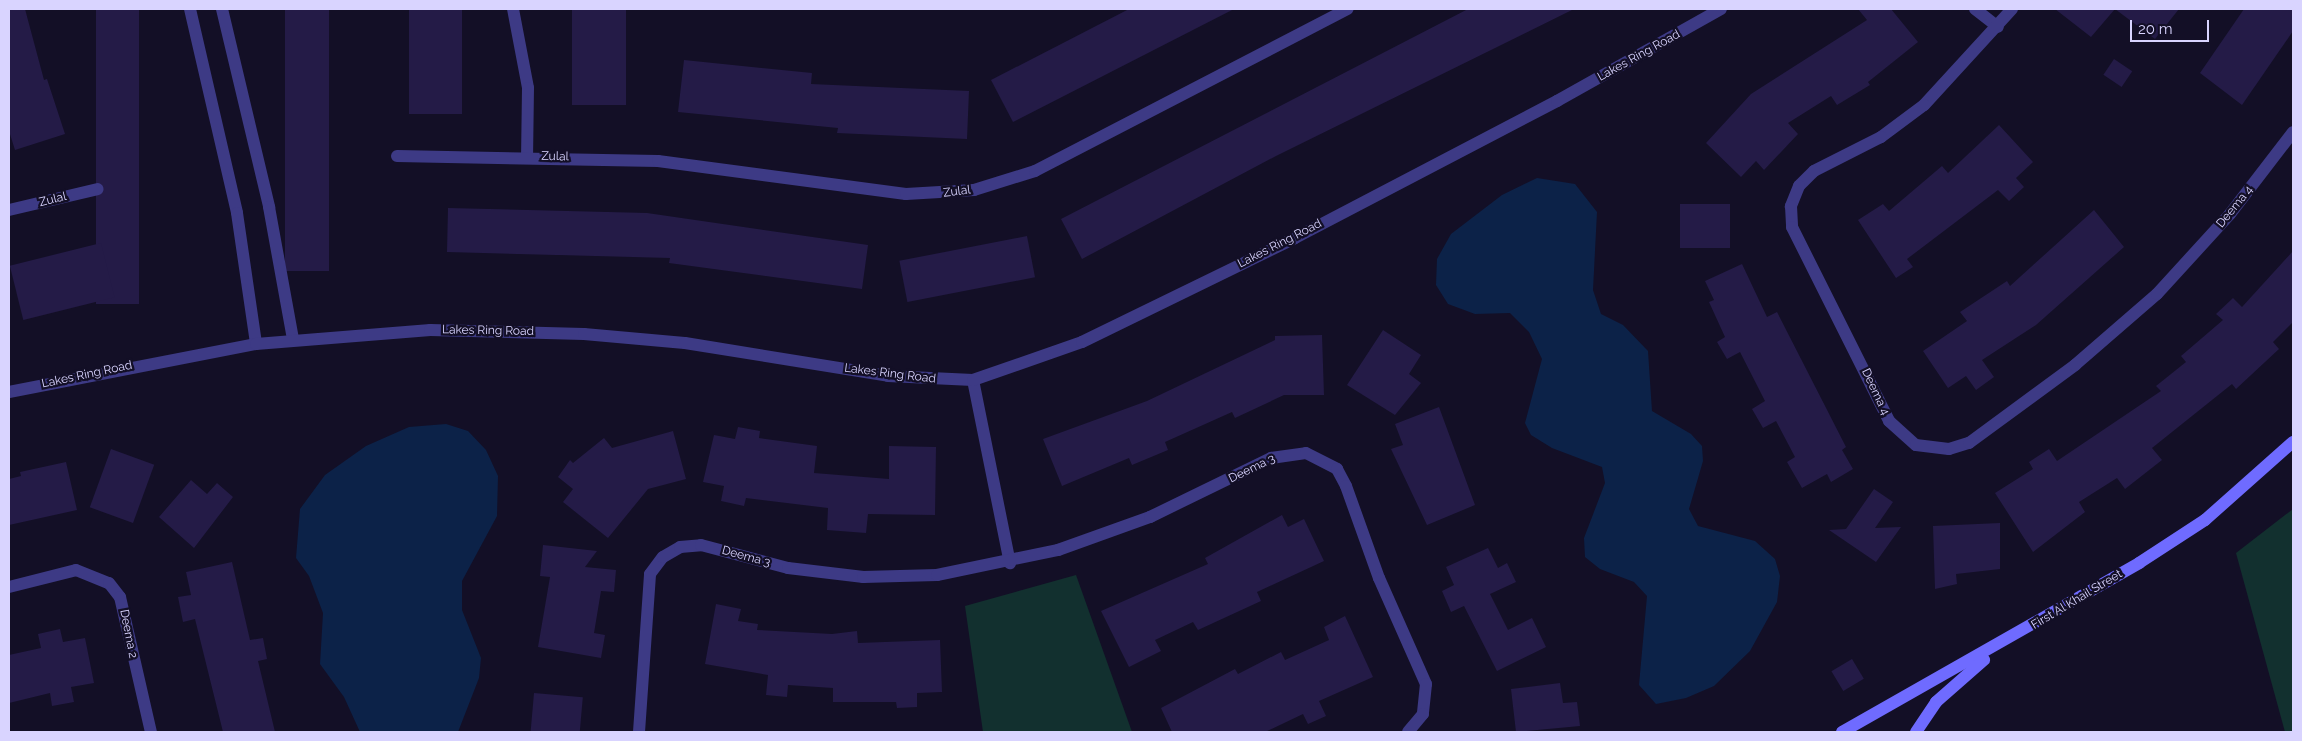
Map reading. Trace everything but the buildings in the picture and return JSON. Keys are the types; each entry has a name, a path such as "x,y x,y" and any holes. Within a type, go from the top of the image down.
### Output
{"main road":[{"name":"First Al Khail Street","path":"1842,732 2003,644 2205,520 2293,442"},
{"path":"1916,732 1936,702 2003,644"}],"street":[{"path":"190,9 237,213 256,344"},
{"path":"222,9 269,207 292,339"},
{"name":"Zulal","path":"513,9 528,88 527,156"},
{"name":"Zulal","path":"397,156 527,156 658,161 906,194 974,190 1034,171 1348,9"},
{"name":"Lakes Ring Road","path":"9,392 256,344 292,339 430,330 584,334 694,345 888,376 972,380 1082,342 1295,238 1557,101 1721,9"},
{"path":"1974,9 1998,27"},
{"name":"Deema 4","path":"2012,9 1998,27 1924,106 1881,137 1814,171 1799,186 1791,206 1792,227 1889,420 1916,444 1950,449 1969,443 2075,365 2157,294 2230,214 2293,132"},
{"name":"Zulal","path":"9,210 98,189"},
{"path":"972,380 1010,563"},
{"name":"Deema 3","path":"639,732 650,574 662,557 680,547 701,545 788,568 863,577 937,576 1010,563 1150,517 1271,458 1306,453 1323,458 1337,469 1346,486 1379,578 1426,684 1423,714 1408,732"},
{"name":"Deema 2","path":"9,587 76,570 109,583 120,597 151,732"}],"green space":[{"path":"2293,509 2293,732 2285,732 2236,553"},
{"path":"1076,575 1132,732 983,732 965,606"}],"water":[{"path":"1537,178 1575,184 1597,212 1593,290 1601,314 1623,325 1648,351 1652,411 1691,434 1702,446 1703,461 1689,509 1698,526 1755,541 1775,559 1780,576 1777,602 1750,651 1714,686 1686,698 1656,704 1639,685 1647,596 1634,582 1600,569 1585,557 1584,538 1605,483 1602,467 1552,448 1531,435 1525,423 1542,359 1529,332 1510,313 1475,314 1448,304 1436,285 1437,259 1451,234 1502,195"},
{"path":"446,424 468,431 486,450 498,476 497,516 462,581 462,610 481,658 479,678 458,732 360,732 344,697 320,664 323,613 309,576 296,558 300,509 325,475 366,446 409,427"}]}
